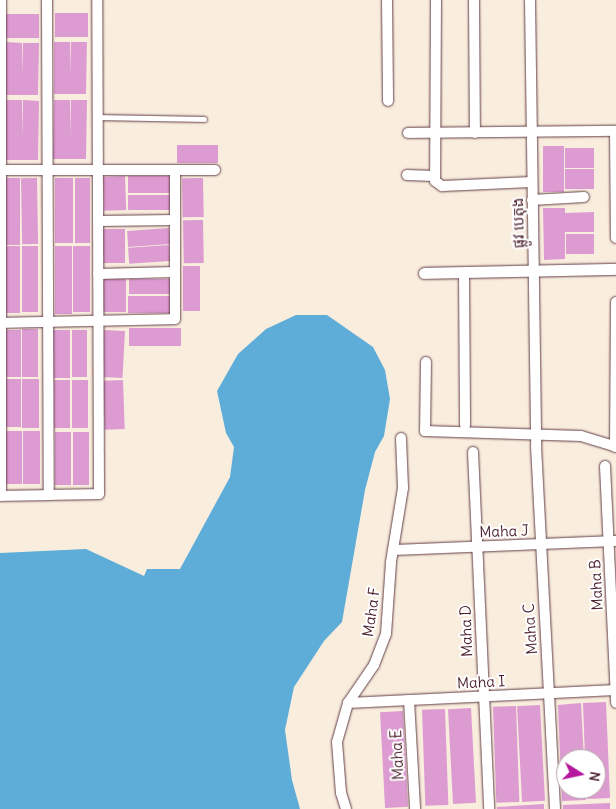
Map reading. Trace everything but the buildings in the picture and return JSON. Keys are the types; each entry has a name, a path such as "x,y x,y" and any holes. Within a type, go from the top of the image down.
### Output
{"street":[{"path":"1,0 1,496 99,494 98,0"},
{"path":"47,0 49,495"},
{"path":"387,0 388,101"},
{"path":"436,0 435,181 442,186 532,182"},
{"path":"474,0 475,133"},
{"name":"ផ្លូវ បេតុង","path":"530,0 536,446"},
{"path":"408,133 616,132 616,238"},
{"path":"2,170 215,170"},
{"path":"1,323 175,319 174,170"},
{"path":"407,175 434,176"},
{"path":"532,200 584,197"},
{"path":"98,221 175,220"},
{"path":"424,273 616,269"},
{"path":"98,274 175,272"},
{"path":"464,273 465,424"},
{"path":"426,362 425,431 581,436 615,447 616,302"},
{"name":"Maha F","path":"346,809 341,793 337,742 348,703 374,665 386,634 393,550 403,488 401,438"},
{"name":"Maha C","path":"536,446 555,809"},
{"name":"Maha D","path":"473,452 489,809"},
{"name":"Maha B","path":"605,466 612,541 616,702"},
{"name":"Maha J","path":"393,550 612,541"},
{"name":"Maha I","path":"348,703 616,690"},
{"name":"Maha E","path":"409,700 415,809"}],"lane":[{"path":"98,117 204,119"}],"water":[{"path":"296,315 327,315 373,347 385,370 390,399 384,436 375,452 365,490 342,622 324,641 294,687 285,730 292,780 300,809 0,809 0,553 86,549 144,576 147,569 180,569 230,477 234,447 226,433 217,391 238,354 266,329"}]}
